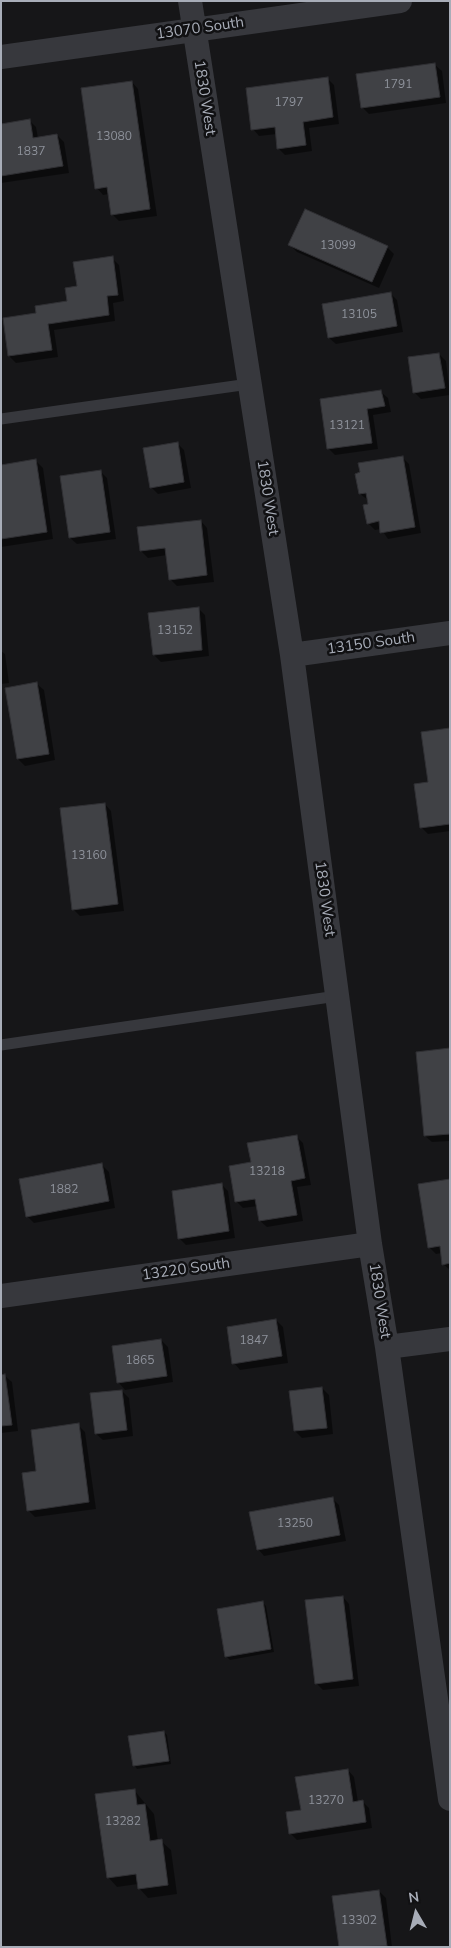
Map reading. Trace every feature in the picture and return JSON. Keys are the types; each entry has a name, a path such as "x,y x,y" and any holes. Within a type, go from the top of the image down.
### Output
{"street":[{"name":"1830 West","path":"190,1 292,655 370,1244 387,1347 450,1799"},
{"name":"13070 South","path":"1,57 400,1"},
{"name":"13150 South","path":"292,655 450,633"},
{"name":"13220 South","path":"1,1296 370,1244"},
{"path":"387,1347 450,1339"}],"lane":[{"path":"1,419 249,384"},
{"path":"1,1045 337,996"}],"building":[{"path":"435,63 440,97 361,108 356,74"},
{"path":"328,77 333,117 303,122 306,145 277,149 275,127 251,130 246,88"},
{"path":"132,81 150,209 111,215 107,187 95,189 81,88"},
{"path":"30,119 33,138 57,134 63,166 1,176 1,124"},
{"path":"305,209 388,246 372,282 288,245"},
{"path":"113,256 118,295 107,296 109,315 48,324 52,350 8,356 3,318 36,313 35,306 67,301 65,288 77,286 73,262"},
{"path":"391,292 397,326 328,338 322,304"},
{"path":"439,353 445,388 413,393 408,357"},
{"path":"381,390 385,406 367,409 372,443 327,449 320,399"},
{"path":"178,442 184,482 150,488 143,448"},
{"path":"403,456 415,527 380,533 379,521 367,524 363,505 368,504 366,493 359,494 355,474 360,472 358,463"},
{"path":"36,459 47,532 1,539 1,465"},
{"path":"101,470 110,532 69,538 60,476"},
{"path":"201,520 207,575 169,580 165,548 140,551 137,527"},
{"path":"199,607 202,650 153,655 148,613"},
{"path":"37,682 49,754 17,759 5,688"},
{"path":"450,728 450,824 420,828 414,784 428,782 421,732"},
{"path":"105,803 118,904 72,910 60,808"},
{"path":"450,1048 450,1134 424,1136 416,1052"},
{"path":"297,1135 305,1178 291,1181 297,1215 259,1221 255,1199 235,1202 229,1166 251,1162 247,1143"},
{"path":"102,1163 109,1201 26,1217 19,1179"},
{"path":"450,1179 450,1263 442,1265 440,1246 428,1248 418,1184"},
{"path":"222,1183 229,1231 178,1239 172,1191"},
{"path":"276,1319 282,1356 232,1364 227,1327"},
{"path":"161,1339 167,1376 117,1383 112,1346"},
{"path":"5,1374 12,1425 1,1426 1,1375"},
{"path":"322,1387 327,1428 294,1431 289,1391"},
{"path":"122,1390 127,1430 95,1434 90,1393"},
{"path":"79,1423 89,1502 27,1511 22,1473 36,1471 31,1430"},
{"path":"333,1497 340,1535 257,1550 249,1512"},
{"path":"343,1596 353,1679 315,1684 305,1600"},
{"path":"263,1601 271,1649 225,1657 217,1609"},
{"path":"164,1731 169,1761 133,1766 128,1736"},
{"path":"348,1769 353,1802 363,1800 366,1822 289,1834 286,1812 301,1810 295,1777"},
{"path":"135,1789 137,1805 145,1804 150,1841 162,1839 168,1885 138,1889 136,1874 107,1878 95,1794"},
{"path":"379,1890 387,1946 339,1947 332,1896"}]}
